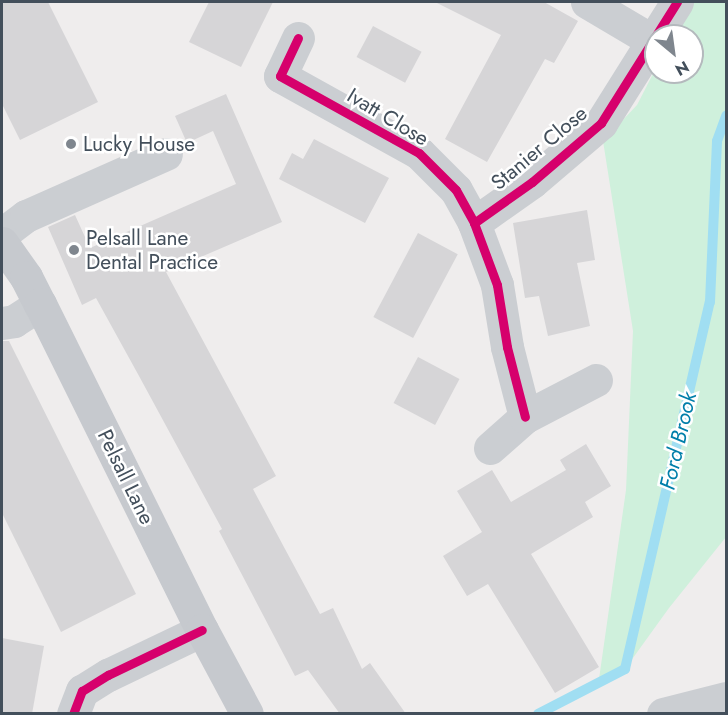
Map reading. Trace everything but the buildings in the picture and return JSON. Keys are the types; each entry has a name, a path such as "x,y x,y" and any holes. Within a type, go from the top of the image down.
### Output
{"main road":[{"name":"Pelsall Lane","path":"2,243 26,277 202,630 247,714"}],"street":[{"path":"587,2 644,36"},
{"name":"Stanier Close","path":"663,24 677,2"},
{"name":"Ivatt Close","path":"297,38 280,76 419,153 456,190 474,223 496,285 507,347 525,417"},
{"name":"Stanier Close","path":"474,223 532,182 601,123 644,55"},
{"path":"2,234 26,216 166,154"},
{"path":"2,323 14,321 39,304"},
{"path":"490,448 525,417 596,380"},
{"path":"73,714 82,691 108,675 202,630"},
{"path":"663,714 726,698"}],"green space":[{"path":"690,2 726,2 726,537 669,608 625,669 599,679 626,490 633,331 603,141 637,105 648,84 704,84 704,24 678,24","holes":["715,174 714,296 710,301"]}],"waterway":[{"name":"Ford Brook","path":"538,714 625,669 710,302 717,141 726,116"}],"cycle path":[{"path":"474,223 532,182 601,123 677,2"},
{"path":"298,38 280,76 419,153 456,190 474,223 497,285 507,347 525,417"},
{"path":"73,714 82,691 108,675 202,630"}],"place":[{"name":"Lucky House","path":"71,144"},
{"name":"Pelsall Lane Dental Practice","path":"74,250"}]}
